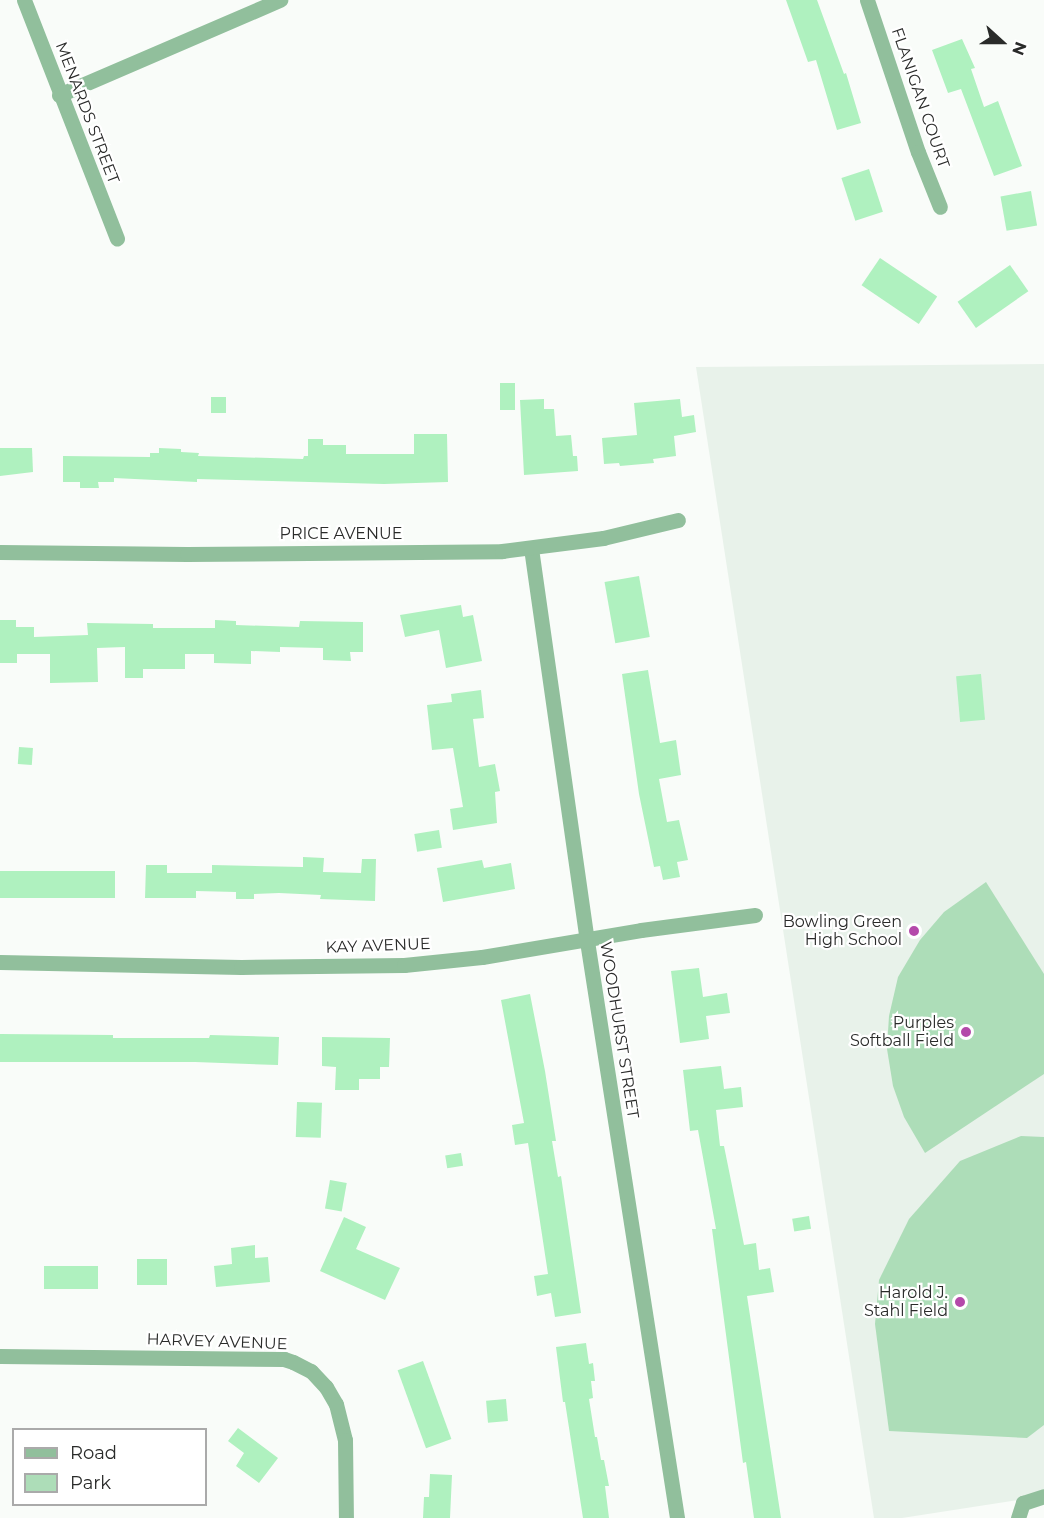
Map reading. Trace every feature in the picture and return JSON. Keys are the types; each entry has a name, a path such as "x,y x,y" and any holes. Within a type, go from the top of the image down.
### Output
{"street":[{"name":"MENARDS STREET","path":"24,0 59,95 117,239"},
{"path":"59,95 280,0"},
{"name":"FLANIGAN COURT","path":"867,0 918,153 940,207"},
{"name":"PRICE AVENUE","path":"0,552 502,551 603,538 678,520"},
{"name":"WOODHURST STREET","path":"531,548 587,940 677,1518"},
{"name":"KAY AVENUE","path":"0,962 241,967 378,966 482,957 641,930 754,915"},
{"name":"HARVEY AVENUE","path":"0,1356 284,1359 293,1362 311,1371 326,1387 336,1404 345,1440 346,1518"},
{"path":"1020,1511 1044,1496"}],"shaded area":[{"name":"Bowling Green High School","path":"1044,364 1044,1496 902,1518 874,1518 696,367"}],"green space":[{"name":"Purples Softball Field","path":"986,882 1044,974 1044,1074 925,1153 904,1117 893,1086 887,1049 889,1016 898,977 920,940 944,912"},
{"name":"Harold J. Stahl Field","path":"1021,1136 1044,1137 1044,1425 1027,1438 889,1431 875,1324 879,1280 909,1219 960,1161"}],"building":[{"path":"786,0 817,0 844,74 846,73 861,123 837,130 816,60 808,62"},
{"path":"962,39 975,68 971,69 984,107 998,101 1022,166 994,176 961,89 948,93 932,50"},
{"path":"869,169 883,212 855,221 841,178"},
{"path":"1031,191 1037,225 1007,231 1000,196"},
{"path":"880,258 937,297 919,324 862,285"},
{"path":"1010,265 1028,291 976,328 958,302"},
{"path":"500,383 515,383 515,410 500,410"},
{"path":"211,397 226,397 226,413 211,413"},
{"path":"544,399 544,409 554,409 556,436 571,435 573,456 577,456 578,471 524,475 520,400"},
{"path":"680,399 682,417 694,415 696,432 674,436 676,456 653,459 654,463 620,466 619,463 604,464 602,438 637,435 634,403"},
{"path":"414,434 447,434 448,482 384,484 197,479 197,482 114,478 114,482 98,482 99,488 80,488 80,482 63,482 63,456 150,457 150,453 159,453 159,448 181,449 181,452 199,453 198,456 303,459 304,456 308,456 308,439 323,439 323,445 346,445 346,454 414,454"},
{"path":"0,448 32,448 33,472 0,476"},
{"path":"639,576 650,637 615,643 605,582"},
{"path":"461,605 463,617 473,615 482,661 446,668 439,630 405,637 400,615"},
{"path":"0,620 16,620 16,627 34,627 34,637 88,635 87,623 153,624 153,628 215,628 215,620 236,621 236,625 299,627 300,621 363,622 363,652 350,652 351,661 323,660 323,648 280,647 280,652 251,651 251,664 214,663 214,654 185,654 185,669 143,669 143,678 125,678 125,647 97,648 98,682 50,683 50,654 17,654 17,663 0,663"},
{"path":"648,670 660,743 676,740 681,775 659,779 667,822 679,820 688,860 677,862 680,877 663,880 660,866 654,867 639,794 622,674"},
{"path":"981,674 985,720 960,722 956,676"},
{"path":"481,690 484,718 473,719 479,767 495,764 500,791 495,792 497,823 453,830 450,809 463,807 453,748 432,750 427,705 452,702 451,694"},
{"path":"19,747 33,748 32,765 18,764"},
{"path":"439,830 442,848 417,852 414,834"},
{"path":"303,857 324,858 323,872 361,873 362,859 376,859 375,901 320,899 321,895 279,893 254,894 254,899 236,899 236,892 196,891 196,898 145,898 146,865 167,865 167,873 212,873 212,865 303,867"},
{"path":"482,860 484,868 511,863 515,889 443,902 437,868"},
{"path":"0,871 115,871 115,898 0,898"},
{"path":"699,968 703,997 727,993 730,1013 706,1016 709,1039 680,1043 671,971"},
{"path":"530,994 545,1071 556,1141 552,1141 558,1177 561,1176 581,1313 555,1317 551,1293 537,1296 534,1276 548,1274 528,1143 515,1145 512,1125 524,1123 501,1000"},
{"path":"0,1034 113,1035 113,1038 209,1038 210,1035 279,1037 278,1065 195,1062 0,1062"},
{"path":"322,1037 390,1038 389,1067 380,1067 380,1079 359,1079 359,1090 335,1090 336,1067 322,1066"},
{"path":"721,1066 724,1089 741,1087 743,1107 716,1110 720,1146 724,1146 744,1245 756,1243 759,1270 770,1268 774,1292 747,1296 781,1518 754,1518 746,1462 743,1463 712,1229 716,1229 698,1130 690,1131 683,1070"},
{"path":"297,1102 322,1103 321,1138 296,1137"},
{"path":"461,1153 463,1166 447,1168 445,1156"},
{"path":"330,1180 347,1183 342,1212 325,1209"},
{"path":"809,1216 811,1229 794,1231 792,1219"},
{"path":"344,1217 366,1227 356,1249 400,1268 385,1300 320,1271"},
{"path":"255,1245 255,1258 268,1257 270,1282 216,1287 214,1266 232,1264 231,1248"},
{"path":"137,1259 167,1259 167,1285 137,1285"},
{"path":"44,1266 98,1266 98,1289 44,1289"},
{"path":"586,1343 589,1364 593,1363 595,1381 591,1381 593,1398 589,1399 595,1437 597,1437 601,1460 604,1460 609,1486 605,1486 609,1518 583,1518 565,1402 563,1402 556,1347"},
{"path":"423,1361 451,1439 426,1448 398,1370"},
{"path":"506,1399 508,1421 488,1423 486,1401"},
{"path":"238,1428 278,1458 259,1483 236,1466 244,1453 228,1441"},
{"path":"430,1474 452,1475 450,1518 423,1518 424,1497 429,1497"}],"place":[{"name":"Bowling Green High School","path":"914,931"},
{"name":"Purples Softball Field","path":"966,1032"},
{"name":"Harold J. Stahl Field","path":"960,1302"}]}
